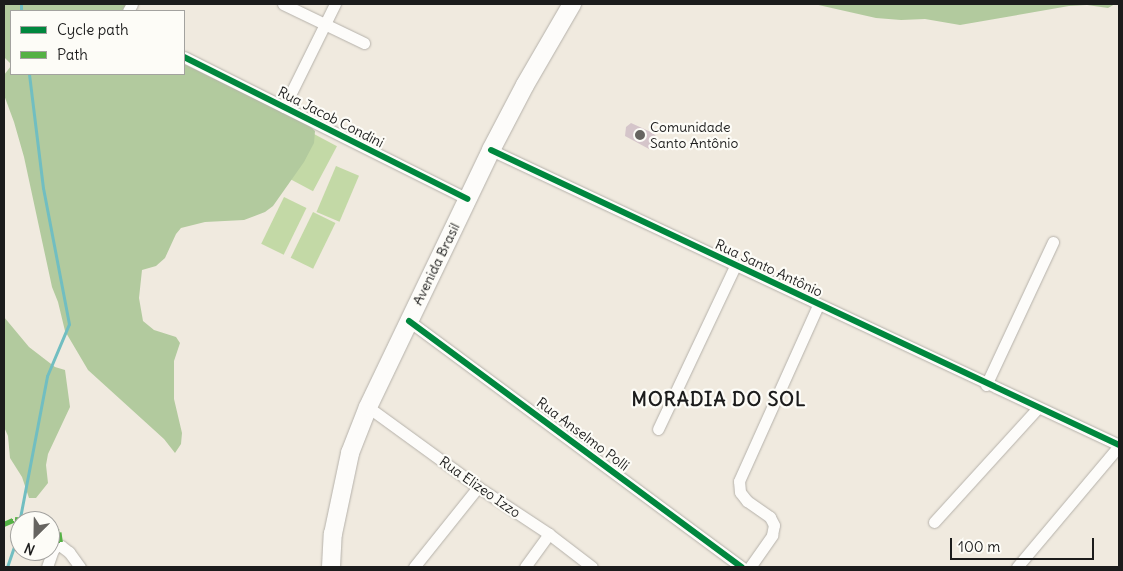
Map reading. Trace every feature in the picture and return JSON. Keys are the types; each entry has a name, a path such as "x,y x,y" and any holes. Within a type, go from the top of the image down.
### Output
{"main road":[{"name":"Avenida Brasil","path":"331,567 333,534 348,462 368,407 491,150 525,84 572,4"}],"street":[{"path":"283,4 364,43"},
{"path":"284,107 335,4"},
{"name":"Rua Jacob Condini","path":"185,58 467,199"},
{"name":"Rua Santo Antônio","path":"491,150 1119,446"},
{"path":"986,384 1053,242"},
{"path":"658,429 735,266"},
{"path":"750,567 772,535 774,525 770,517 748,501 740,492 739,480 818,305"},
{"name":"Rua Anselmo Polli","path":"409,321 742,567"},
{"name":"Rua Elizeo Izzo","path":"368,407 478,487 549,534 592,567"},
{"path":"934,522 1037,408"},
{"path":"1017,567 1119,446"},
{"path":"414,567 478,487"},
{"path":"525,567 549,534"},
{"path":"47,567 56,546 61,546 70,552 80,567"}],"green space":[{"path":"4,4 131,4 128,10 10,10 10,63 4,57"},
{"path":"814,4 1115,4 1108,8 1087,5 1069,6 960,25 925,19 876,18"},
{"path":"185,64 309,125 315,131 314,143 304,162 273,206 265,212 244,220 205,222 181,228 176,234 165,258 156,266 142,270 139,298 143,321 154,330 176,337 180,343 174,361 174,399 182,433 181,444 175,453 164,439 88,370 65,331 58,302 52,287 24,157 4,95 4,75 10,67 10,75 185,75"},
{"path":"314,134 337,146 313,191 290,179"},
{"path":"336,166 359,176 339,222 316,212"},
{"path":"284,197 306,208 284,255 261,244"},
{"path":"313,212 335,223 313,269 291,258"},
{"path":"4,317 29,347 55,367 65,370 70,407 48,454 46,465 48,483 36,498 29,498 22,477 10,458 8,436 4,427"}],"building":[{"name":"Comunidade Santo Antônio","path":"631,123 653,133 662,143 661,148 656,149 650,145 649,149 625,136 626,127"}],"waterway":[{"path":"21,4 21,10"},
{"path":"7,567 15,544 47,376 69,324 43,188 29,75"}],"marked path":[{"path":"4,524 10,521"},
{"path":"60,539 61,546"}],"cycle path":[{"path":"185,58 467,199"},
{"path":"491,150 1119,445"},
{"path":"409,321 742,567"}],"place":[{"name":"Comunidade Santo Antônio","path":"640,135"}],"district":[{"name":"MORADIA DO SOL","path":"719,400"}]}
